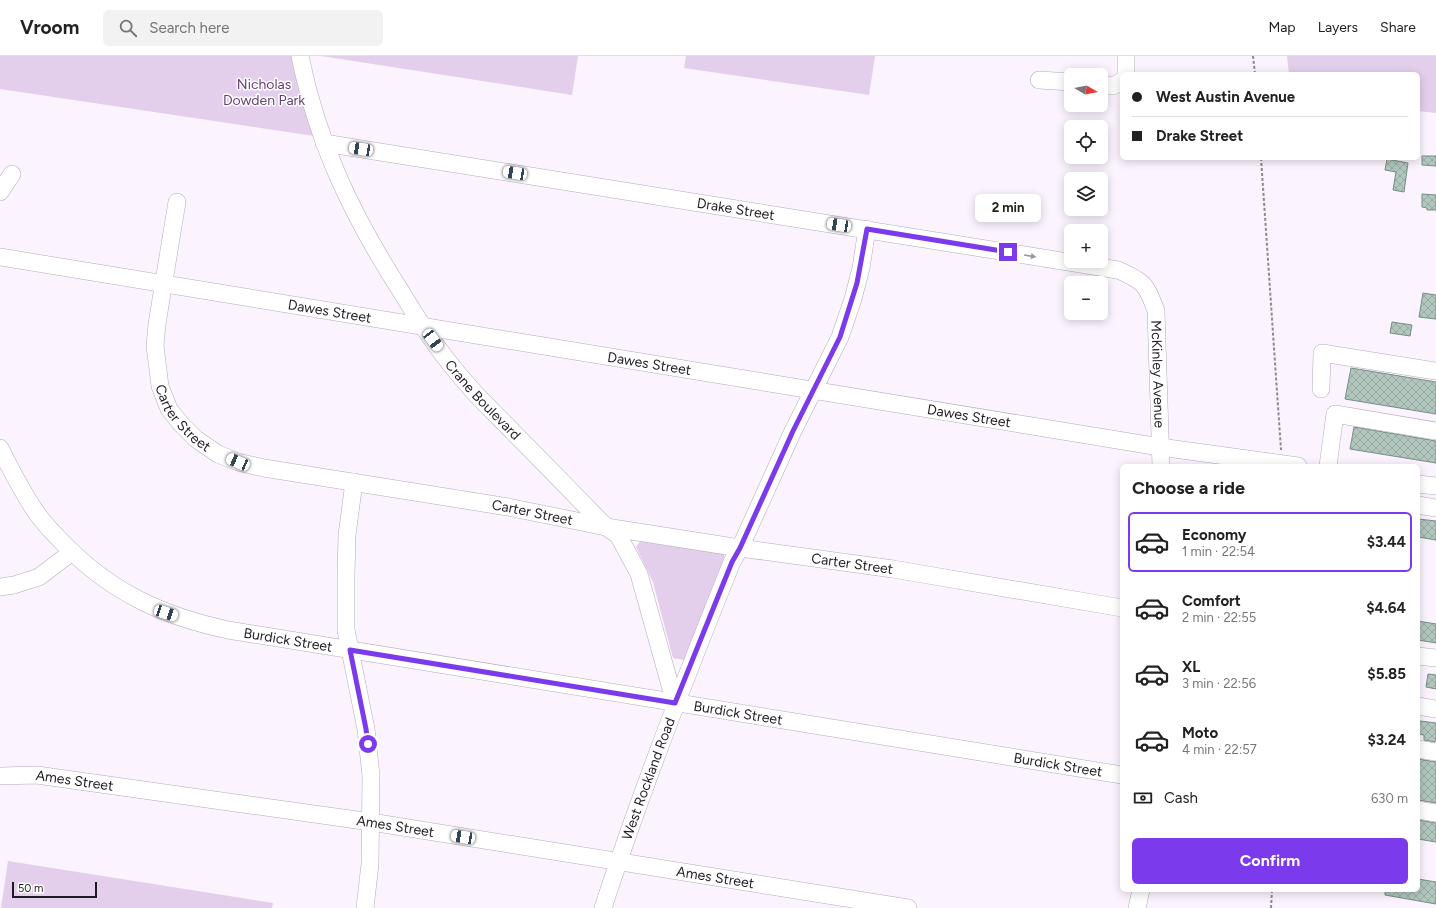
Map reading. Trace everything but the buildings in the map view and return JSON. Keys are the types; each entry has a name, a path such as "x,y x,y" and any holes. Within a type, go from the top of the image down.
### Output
{"street":[{"name":"Crane Boulevard","path":"300,56 305,79 324,143 354,213 377,254 423,327 466,384 606,527 618,535 639,574 675,703"},
{"path":"1039,80 1064,82"},
{"name":"Drake Street","path":"324,143 1118,270 1132,276 1144,284"},
{"path":"0,192 12,174"},
{"name":"Carter Street","path":"177,202 157,324 155,346 160,386 169,409 181,424 202,443 218,454 238,462 264,468 508,507 606,527 740,548 892,569 1120,608"},
{"name":"West Rockland Road","path":"603,908 618,861 675,703 732,562 740,548 793,431 815,390 840,337 851,305 861,268 867,229"},
{"name":"Dawes Street","path":"0,257 1160,447 1287,464"},
{"name":"McKinley Avenue","path":"1144,284 1150,293 1156,311 1161,464"},
{"path":"1321,389 1322,353 1436,371"},
{"path":"1328,464 1335,414 1436,431"},
{"name":"Burdick Street","path":"0,448 13,475 36,512 84,564 107,581 135,598 166,613 201,624 228,630 1120,775"},
{"path":"354,482 347,535 346,630 366,729 371,776 370,864 365,908"},
{"path":"1420,484 1436,486"},
{"path":"1420,505 1436,508"},
{"path":"0,587 14,585 39,577 72,552"},
{"path":"1420,656 1436,658"},
{"path":"1420,706 1436,709"},
{"path":"1420,749 1436,752"},
{"name":"Ames Street","path":"0,776 37,775 371,822 908,908"},
{"path":"1420,810 1436,813"},
{"path":"1137,908 1141,892"}],"path":[{"path":"1254,56 1255,72"},
{"path":"1261,160 1282,463"},
{"path":"1271,908 1272,892"}],"green space":[{"name":"Nicholas Dowden Park","path":"0,56 308,56 314,136 0,89"},
{"name":"Nicholas Dowden Park","path":"321,56 578,56 572,95"},
{"path":"686,56 875,56 869,95 684,68"},
{"path":"1287,56 1436,56 1436,113 1420,111 1420,72 1289,72"},
{"path":"643,538 724,550 724,561 684,660 673,658 653,582 636,547"},
{"path":"8,861 273,903 272,908 1,908"}],"route":[{"path":"368,744 350,650 675,703 732,562 740,548 793,431 815,390 840,337 853,299 861,268 867,229 1008,252"}]}
